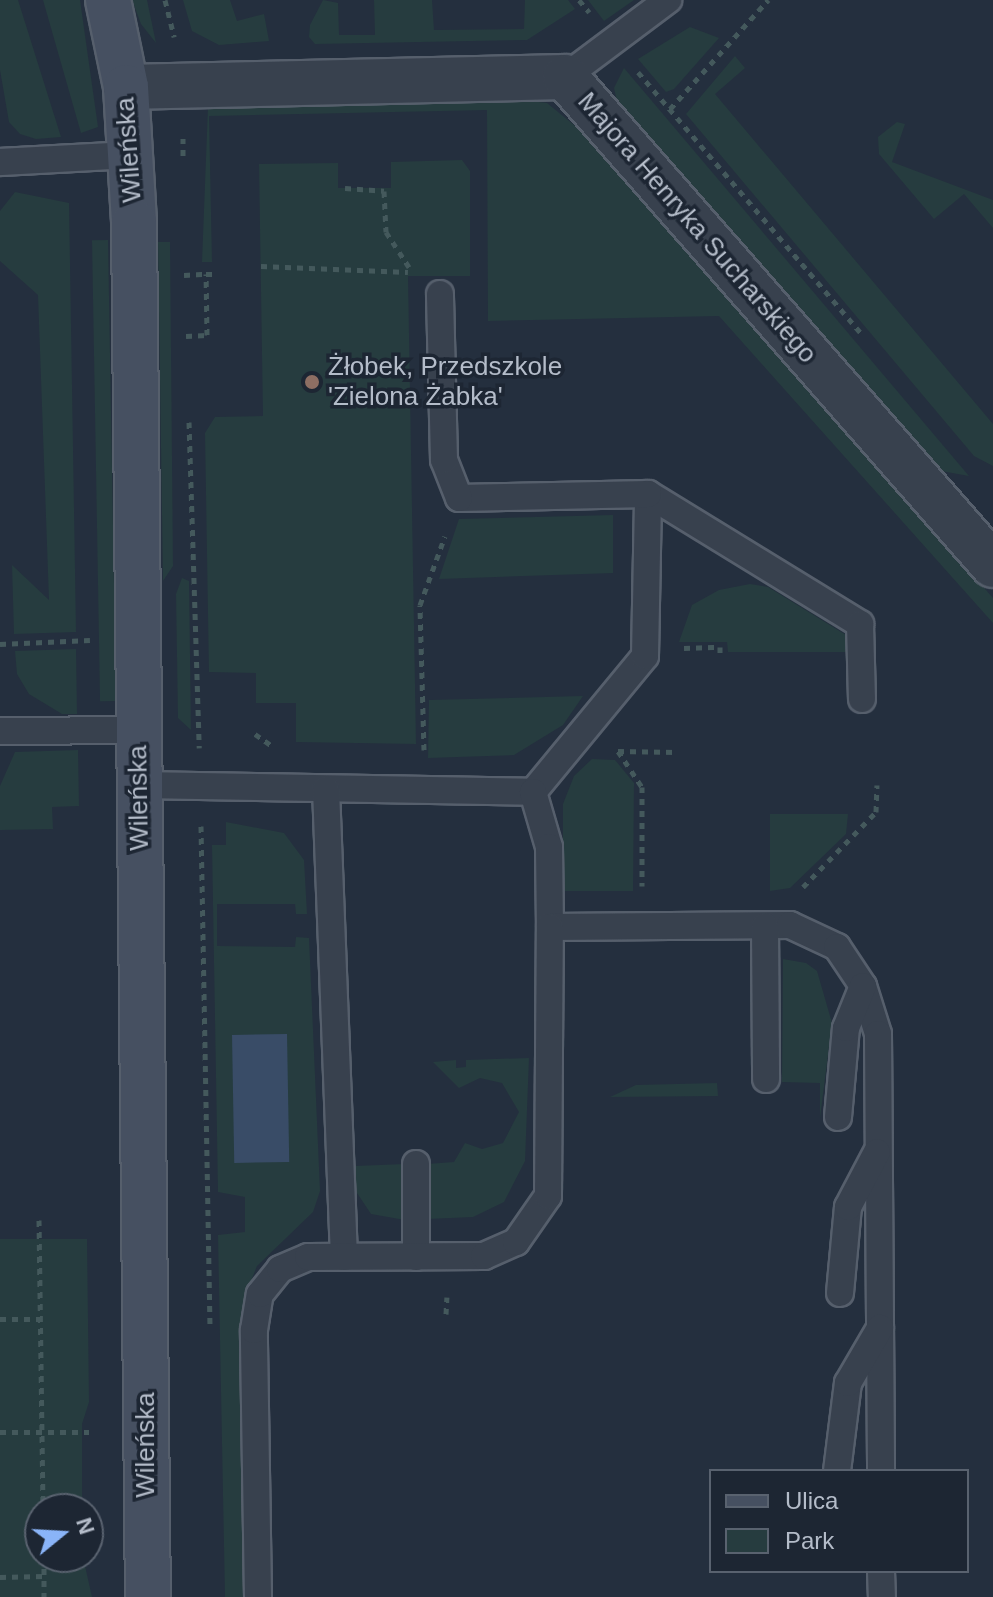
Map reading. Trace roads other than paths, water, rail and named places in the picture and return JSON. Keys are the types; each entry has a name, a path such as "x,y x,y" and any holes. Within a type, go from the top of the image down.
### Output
{"street":[{"name":"Wileńska","path":"108,0 126,87 131,155 148,1597"},
{"name":"Majora Henryka Sucharskiego","path":"126,87 565,77 993,565"}],"lane":[{"path":"565,77 668,0"},
{"path":"0,162 131,155"},
{"path":"440,294 444,460 459,498 648,494 860,624 862,699"},
{"path":"533,792 645,656 648,494"},
{"path":"0,731 138,730"},
{"path":"139,785 533,792"},
{"path":"314,789 344,1257"},
{"path":"258,1597 254,1330 260,1294 280,1269 308,1257 484,1256 516,1242 548,1196 549,847 533,792"},
{"path":"550,927 790,925 837,947 863,986 878,1034 881,1469"},
{"path":"765,926 766,1079"},
{"path":"838,1117 846,1028 863,986"},
{"path":"840,1293 848,1207 878,1149"},
{"path":"416,1164 416,1257"},
{"path":"837,1469 848,1383 880,1327"},
{"path":"881,1573 882,1597"}],"water":[{"path":"287,1034 289,1162 234,1163 232,1035"}],"place":[{"name":"Żłobek, Przedszkole 'Zielona Żabka'","path":"312,382"}]}
